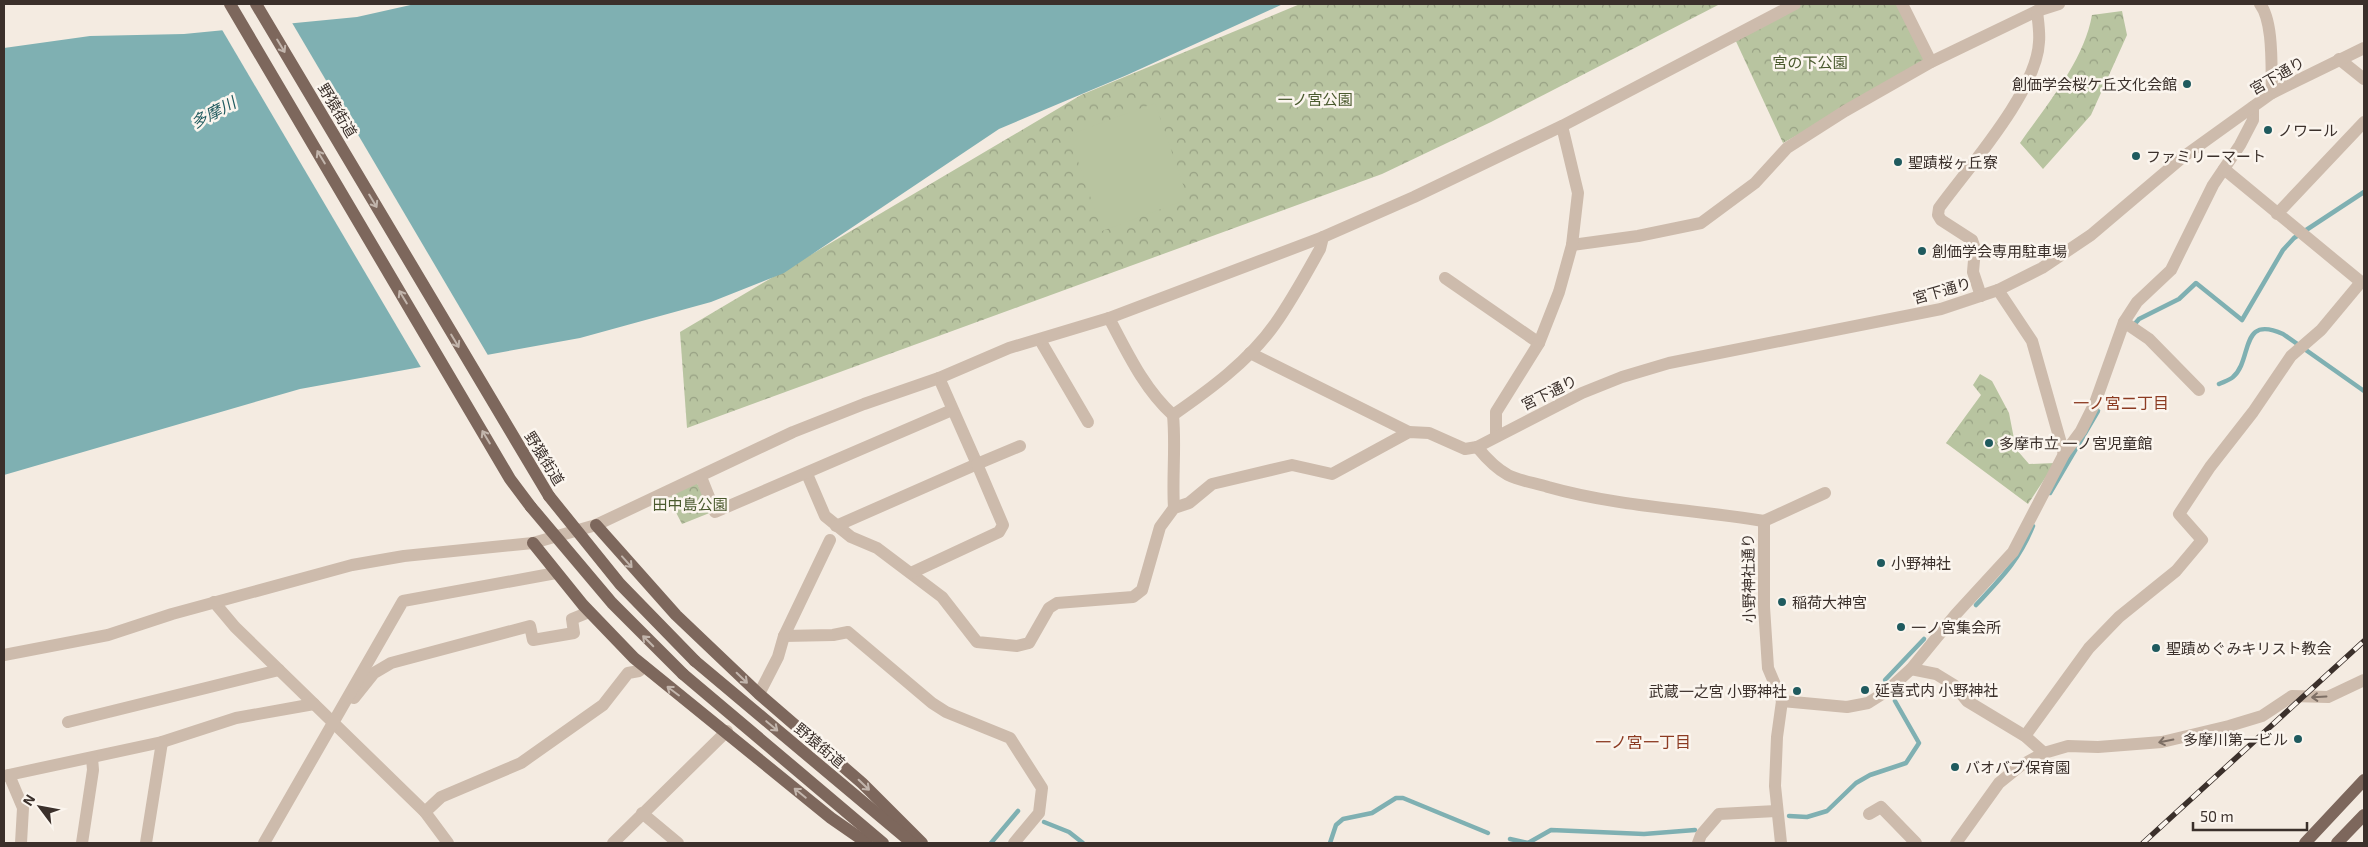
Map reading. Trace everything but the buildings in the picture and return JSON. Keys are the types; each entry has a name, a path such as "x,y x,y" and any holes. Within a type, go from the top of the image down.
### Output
{"main road":[{"path":"230,4 510,479 531,507 612,603 683,674 883,843"},
{"name":"野猿街道","path":"256,4 531,469 549,496 620,584 695,660 912,843"},
{"path":"596,525 671,609 759,694 862,782 922,843"},
{"path":"533,543 589,612 644,666 670,689 727,731 787,783 867,843"},
{"path":"2305,843 2364,780"},
{"path":"2337,843 2364,815"}],"street":[{"path":"4,655 108,635 214,602 352,565 404,556 533,543 596,525 701,478 793,432 864,404 939,378 1009,348 1109,318 1323,237 1414,198 1562,126 1794,4"},
{"path":"1902,4 1931,62"},
{"path":"1572,245 1638,236 1702,223 1755,183 1787,148 1931,62 2037,11 2059,4"},
{"path":"2260,4 2264,9 2268,25 2272,93"},
{"path":"1981,296 1973,272 1976,248 1972,240 1941,220 1938,215 1939,208 2022,91 2035,60 2039,43 2037,11"},
{"name":"宮下通り","path":"1476,447 1622,377 1669,364 1941,309 1998,290 2042,268 2091,235 2183,157 2272,93 2338,59 2364,48"},
{"path":"2338,59 2364,79"},
{"path":"1781,843 1776,811 1777,737 1782,701 1847,707 1868,703 1887,691 1911,669 1956,614 2013,552 2044,497 2064,454 2081,431 2095,403 2130,325 2137,302 2170,270 2213,185 2253,120 2253,107"},
{"path":"2277,214 2364,122"},
{"path":"1496,436 1496,412 1539,343 1559,292 1572,245 1578,194 1562,126"},
{"path":"2025,736 2089,648 2119,617 2176,571 2202,540 2179,514 2210,467 2253,412 2292,356 2320,330 2363,283 2224,169"},
{"path":"1173,415 1218,382 1250,353 1274,326 1292,299 1320,249 1323,237"},
{"path":"1445,278 1539,343"},
{"path":"1998,290 2032,340 2064,454"},
{"path":"1109,318 1139,373 1164,407 1173,415 1176,460 1173,485 1174,508"},
{"path":"2130,325 2149,339 2199,390"},
{"path":"1040,340 1088,422"},
{"path":"1250,353 1409,432 1429,433 1465,449 1476,447"},
{"path":"911,573 999,532 1004,525 939,378"},
{"path":"701,478 715,512 952,410"},
{"path":"807,474 825,516 851,537 876,548 942,598 977,642 1017,646 1029,643 1049,608 1057,603 1133,597 1142,590 1160,527 1174,508 1189,503 1212,484 1292,465 1332,474 1409,432"},
{"path":"836,526 1020,446"},
{"name":"小野神社通り","path":"1476,447 1492,464 1510,476 1573,494 1622,503 1716,513 1764,521 1764,598 1768,668 1782,701"},
{"path":"1764,521 1825,493"},
{"path":"759,694 778,657 784,636 830,540"},
{"path":"264,843 403,601 556,573"},
{"path":"214,602 235,627 425,812 448,843"},
{"path":"333,723 374,673 391,663 530,626 533,640 574,633 572,619 589,612"},
{"path":"784,636 833,635 848,632 932,703 946,712 1010,738 1042,788 1039,813 1014,843"},
{"path":"425,812 441,797 521,764 603,705 628,673 639,671 644,666"},
{"path":"1911,669 1936,674 1954,685 1967,701 2025,736 2044,753"},
{"path":"68,722 279,670"},
{"path":"1956,843 1999,783 2020,766 2044,753 2068,746 2098,747 2162,742 2262,716 2292,696 2328,697 2364,680"},
{"path":"21,843 23,808 6,776 162,742 236,718 314,704"},
{"path":"613,843 727,731"},
{"path":"146,843 162,742"},
{"path":"82,843 93,770 92,758"},
{"path":"1869,814 1881,807 1916,843"},
{"path":"1698,843 1701,835 1719,814 1776,811"},
{"path":"642,813 678,843"}],"green space":[{"name":"一ノ宮公園","path":"1300,4 1720,4 1491,122 1382,174 687,428 680,332 1081,95"},
{"name":"宮の下公園","path":"1795,4 1900,4 1931,62 1783,143 1734,37"},
{"path":"2122,11 2127,35 2091,115 2043,169 2020,143 2073,66 2088,32 2092,15"},
{"path":"1155,103 1188,199 1102,231 1069,135"},
{"path":"1980,374 1992,381 2009,413 2016,449 2029,464 2055,463 2028,504 1946,443 1981,395 1973,385"},
{"name":"田中島公園","path":"697,483 712,512 682,524 667,495"}],"water":[{"name":"多摩川","path":"415,4 1283,4 1127,75 999,129 784,273 711,302 580,338 300,389 4,475 4,48 90,36 184,34 357,17"}],"pier":[{"path":"291,21 489,357 422,369 221,28"}],"waterway":[{"path":"2133,326 2139,319 2179,299 2196,283 2242,320 2283,250 2294,238 2364,192"},
{"path":"2219,384 2232,378 2239,369 2253,334 2259,330 2269,329 2283,334 2364,391"},
{"path":"2050,493 2098,411"},
{"path":"1976,605 2002,577 2015,559 2033,526"},
{"path":"1885,680 1924,639"},
{"path":"1789,816 1807,817 1827,811 1856,783 1870,775 1906,763 1919,743 1895,701"},
{"path":"1330,843 1336,825 1343,819 1372,813 1396,798 1403,798 1488,833"},
{"path":"991,843 1018,811"},
{"path":"1044,822 1069,832 1083,843"},
{"path":"1510,839 1528,843 1551,830 1644,834 1695,830"}],"railway":[{"path":"2143,843 2364,641"}],"place":[{"name":"創価学会桜ケ丘文化会館","path":"2187,84"},
{"name":"ノワール","path":"2268,130"},
{"name":"ファミリーマート","path":"2136,156"},
{"name":"聖蹟桜ヶ丘寮","path":"1898,162"},
{"name":"創価学会専用駐車場","path":"1922,251"},
{"name":"多摩市立 一ノ宮児童館","path":"1989,443"},
{"name":"小野神社","path":"1881,563"},
{"name":"稲荷大神宮","path":"1782,602"},
{"name":"一ノ宮集会所","path":"1901,627"},
{"name":"聖蹟めぐみキリスト教会","path":"2156,648"},
{"name":"延喜式内 小野神社","path":"1865,690"},
{"name":"武蔵一之宮 小野神社","path":"1797,691"},
{"name":"多摩川第一ビル","path":"2298,739"},
{"name":"バオバブ保育園","path":"1955,767"}],"district":[{"name":"一ノ宮二丁目","path":"2121,402"},
{"name":"一ノ宮一丁目","path":"1643,741"}]}
